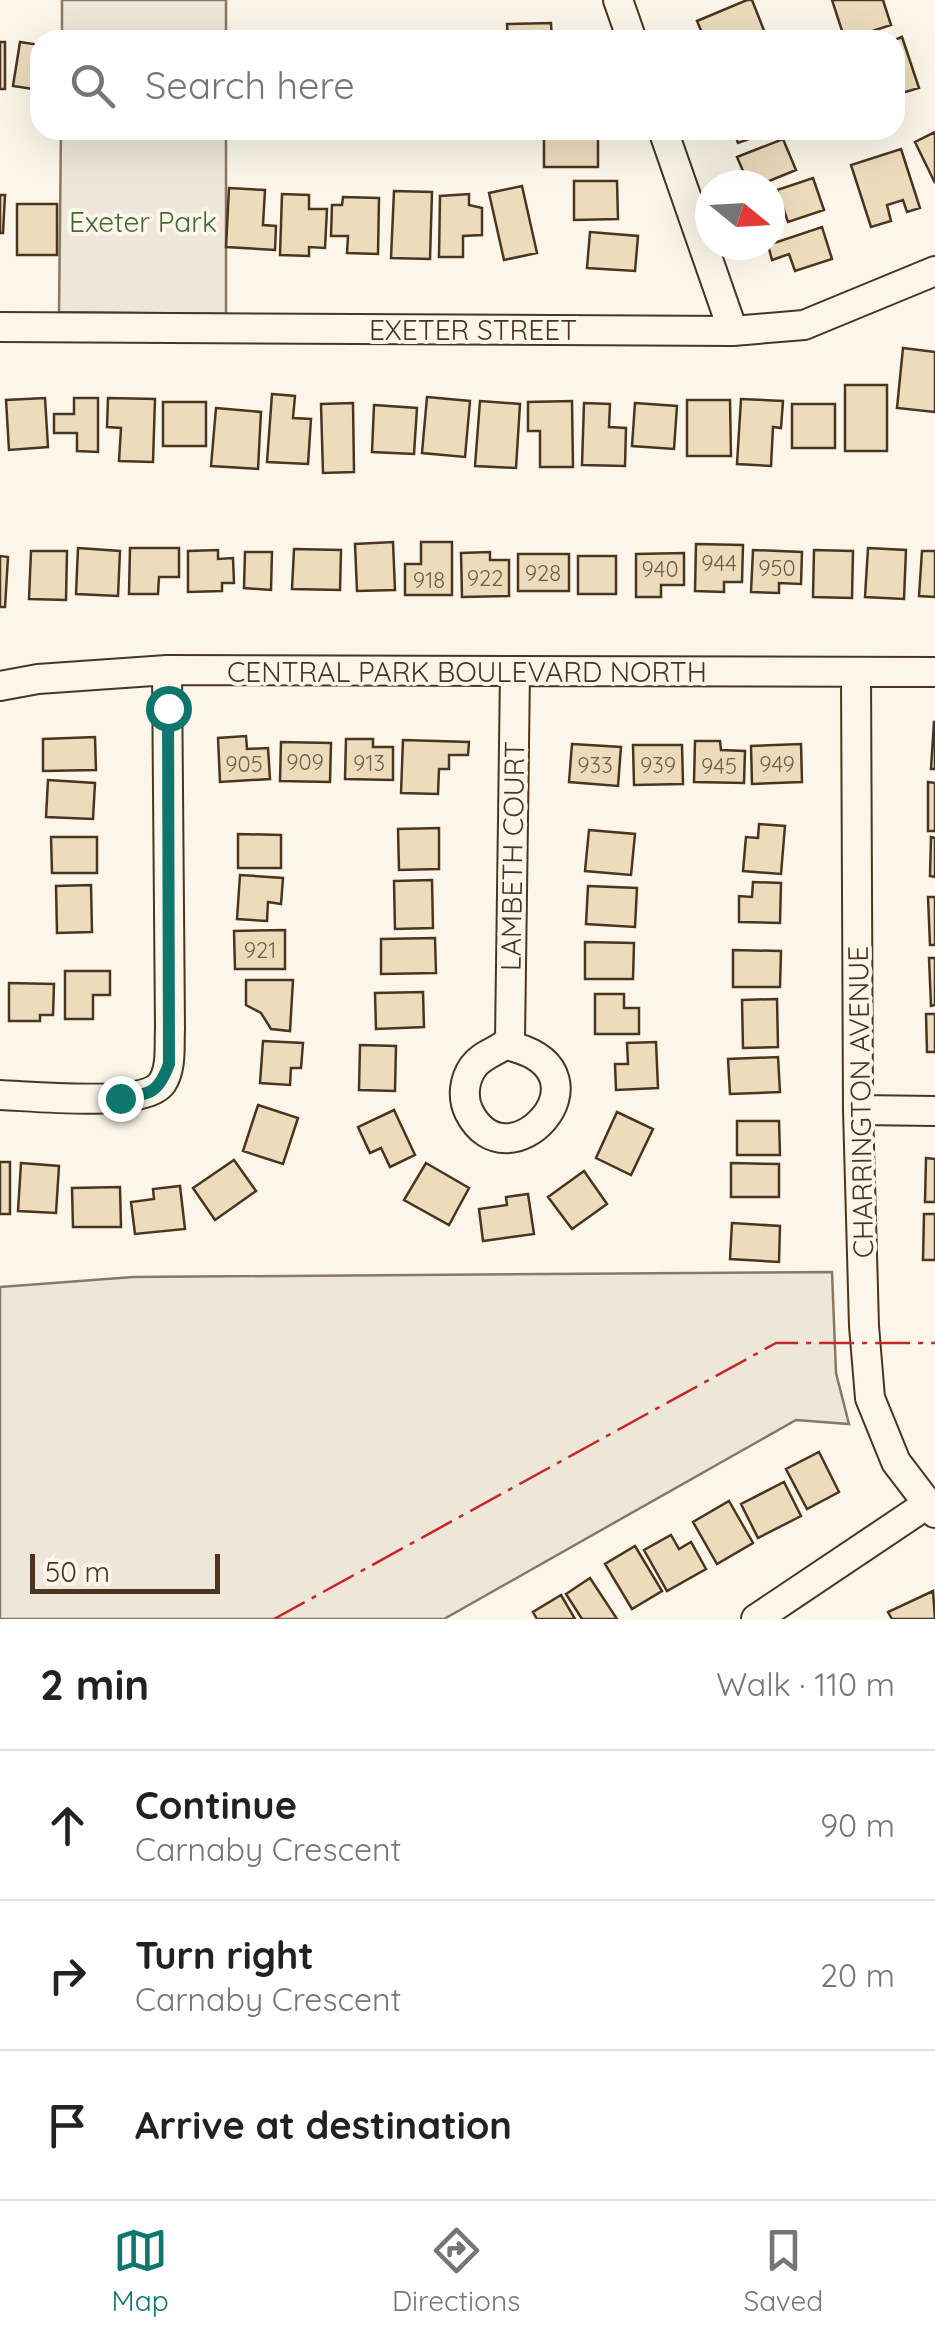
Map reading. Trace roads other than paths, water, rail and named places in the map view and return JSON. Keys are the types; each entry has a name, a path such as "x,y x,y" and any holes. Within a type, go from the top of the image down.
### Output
{"street":[{"path":"618,0 628,30"},
{"path":"666,140 733,331"},
{"name":"EXETER STREET","path":"0,328 733,331 804,325 935,271"},
{"path":"0,1095 120,1098 148,1094 162,1084 170,1028 167,670"},
{"name":"CENTRAL PARK BOULEVARD NORTH","path":"0,686 38,679 167,670 935,672"},
{"name":"LAMBETH COURT","path":"510,1040 515,672"},
{"name":"CHARRINGTON AVENUE","path":"856,673 858,1110 870,1398 896,1462 930,1509"},
{"path":"858,1110 935,1111"},
{"path":"756,1619 930,1509"}],"park label":[{"name":"Exeter Park","path":"143,221"}]}
